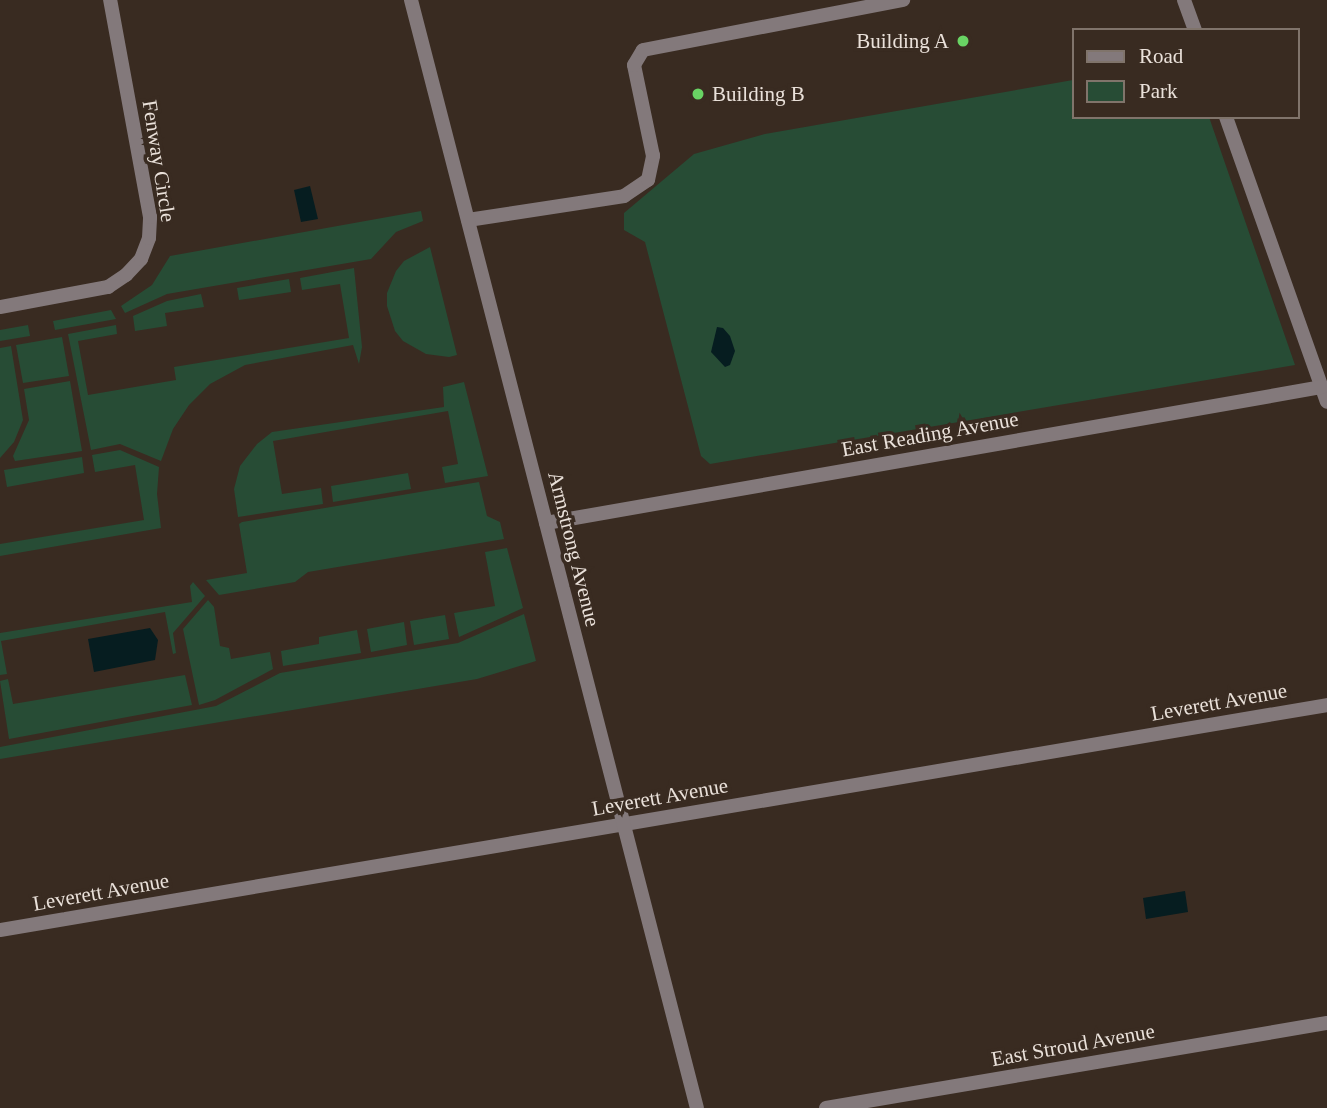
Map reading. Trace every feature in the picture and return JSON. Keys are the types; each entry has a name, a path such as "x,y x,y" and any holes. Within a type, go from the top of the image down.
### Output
{"street":[{"name":"Fenway Circle","path":"0,307 108,287 126,275 141,259 149,238 150,217 110,0"},
{"name":"Armstrong Avenue","path":"411,0 697,1108"},
{"path":"468,220 624,196 648,180 653,156 634,65 643,50 903,0"},
{"path":"1184,0 1194,28"},
{"path":"1227,119 1327,402"},
{"name":"East Reading Avenue","path":"546,523 1322,387"},
{"name":"Leverett Avenue","path":"0,930 1327,705"},
{"name":"East Stroud Avenue","path":"826,1108 1327,1023"}],"green space":[{"path":"1072,80 1072,119 1210,119 1295,365 710,464 701,456 645,242 624,230 624,213 694,154 765,134"},
{"path":"421,211 423,221 396,232 371,259 167,294 125,313 121,306 152,285 170,256"},
{"path":"430,247 457,355 449,357 426,354 403,341 395,331 387,306 387,293 396,271 404,261"},
{"path":"354,268 362,347 359,364 353,345 245,365 210,384 189,405 173,429 161,461 120,444 91,450 68,334 116,325 117,334 78,341 88,395 176,380 174,367 349,338 340,284 302,290 300,278"},
{"path":"289,279 291,292 239,300 237,288"},
{"path":"201,294 204,307 165,313 167,326 135,331 133,316 167,301"},
{"path":"111,310 116,319 55,330 53,321"},
{"path":"28,325 30,336 0,341 0,330"},
{"path":"62,337 69,376 23,383 16,345"},
{"path":"11,346 23,420 14,442 0,458 0,348"},
{"path":"70,381 82,451 15,461 13,456 29,420 24,389"},
{"path":"464,382 488,476 445,483 442,467 458,464 448,411 273,441 282,494 321,488 323,504 238,517 234,489 240,466 257,444 272,432 444,407 443,387"},
{"path":"120,450 159,467 157,494 161,528 0,556 0,544 144,520 135,465 95,472 92,455"},
{"path":"82,457 84,473 7,487 4,470"},
{"path":"408,473 411,489 333,502 331,486"},
{"path":"479,482 487,516 500,522 504,539 308,572 295,582 219,595 206,580 247,573 239,524 242,522"},
{"path":"507,548 523,608 459,637 454,613 495,606 485,552"},
{"path":"193,582 205,596 173,633 176,653 173,654 165,612 1,641 7,674 0,675 0,633 192,602 190,586"},
{"path":"208,600 214,607 220,646 229,648 231,659 270,652 273,669 215,700 199,705 183,629"},
{"path":"524,614 536,661 477,679 0,759 0,747 216,706 280,673 458,643"},
{"path":"445,615 449,639 414,645 410,621"},
{"path":"404,622 407,645 371,652 367,629"},
{"path":"357,630 361,653 283,666 281,651 319,644 319,637"},
{"path":"185,675 192,705 9,739 0,681 8,679 13,704"}],"water":[{"path":"310,186 318,219 301,222 294,190"},
{"path":"717,327 723,328 730,336 735,351 730,365 725,367 711,352"},
{"path":"150,628 158,640 155,660 94,672 88,639"},
{"path":"1185,891 1188,912 1146,919 1143,898"}],"place":[{"name":"Building A","path":"963,41"},
{"name":"Building B","path":"698,94"}]}
